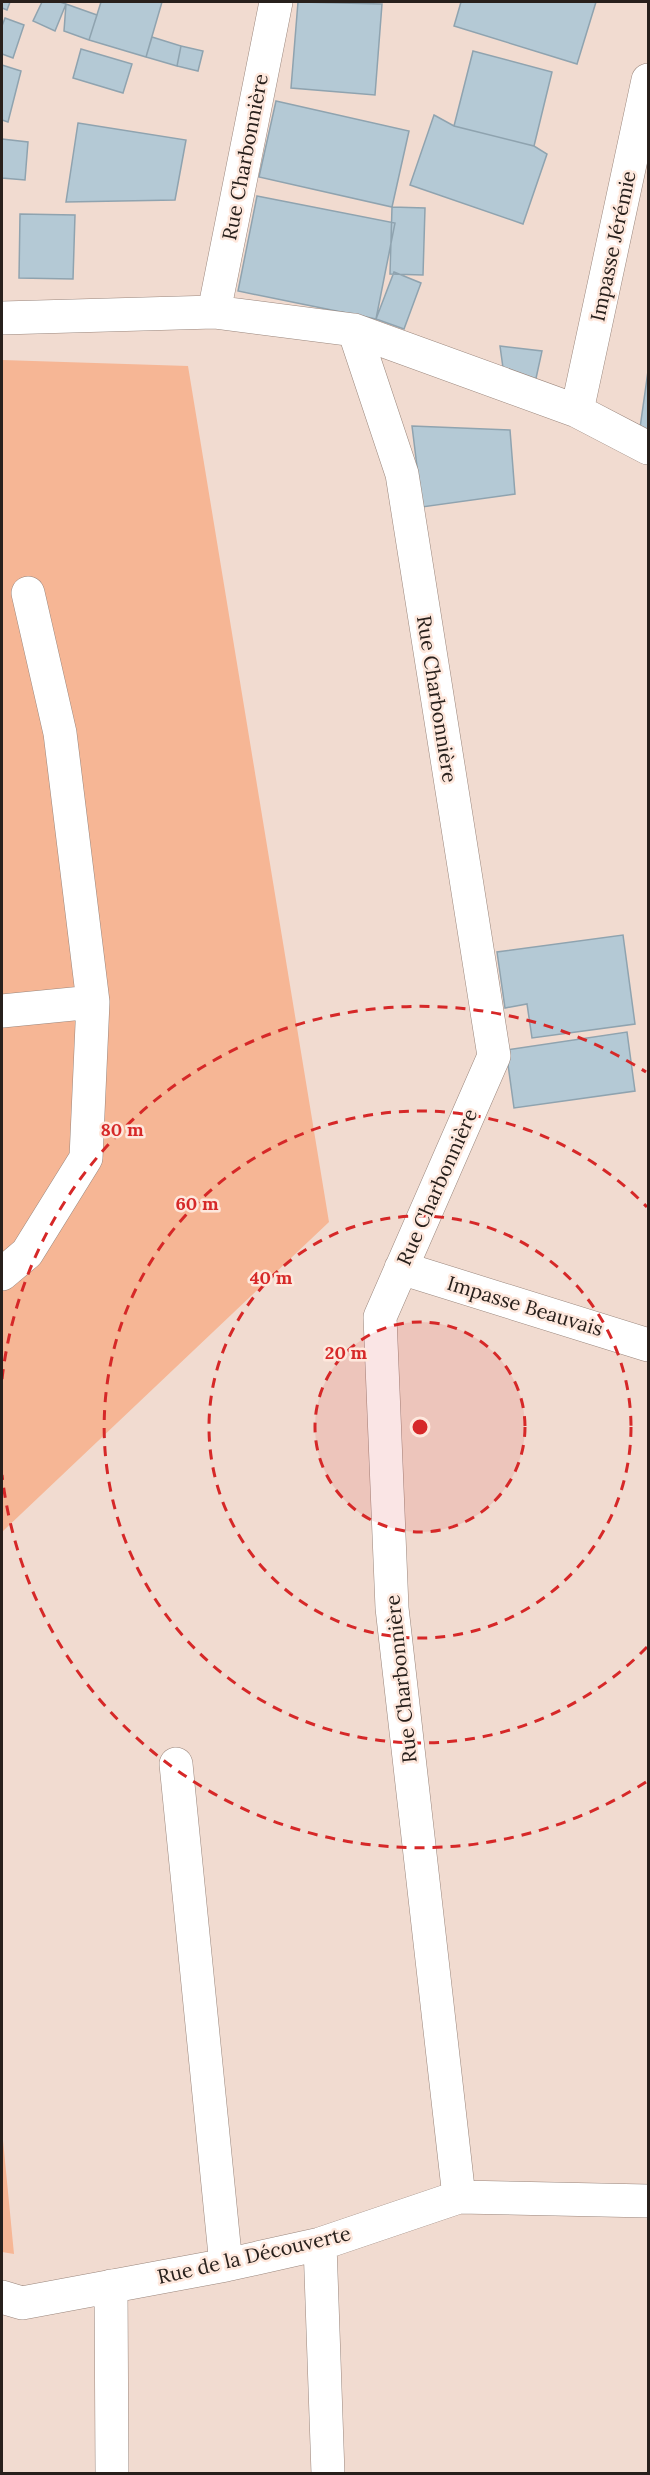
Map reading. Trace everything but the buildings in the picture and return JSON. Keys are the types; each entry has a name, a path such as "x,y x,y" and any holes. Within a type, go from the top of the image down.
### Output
{"street":[{"name":"Rue Charbonnière","path":"214,312 276,2"},
{"name":"Impasse Jérémie","path":"577,411 648,80"},
{"path":"2,318 214,312 354,330 577,411 647,455"},
{"name":"Rue Charbonnière","path":"354,330 402,474 494,1056 380,1317 392,1608 459,2197"},
{"path":"2,1274 27,1253 86,1158 93,1002 60,733 28,592"},
{"path":"2,1011 93,1002"},
{"name":"Impasse Beauvais","path":"401,1268 648,1345"},
{"path":"176,1764 226,2265"},
{"name":"Rue de la Découverte","path":"2,2297 22,2303 226,2265 320,2244 459,2197 648,2201"},
{"path":"320,2244 328,2474"},
{"path":"111,2286 112,2474"}],"shaded area":[{"path":"2,360 188,366 329,1222 2,1532"},
{"path":"2,2130 14,2254 2,2252"}]}
